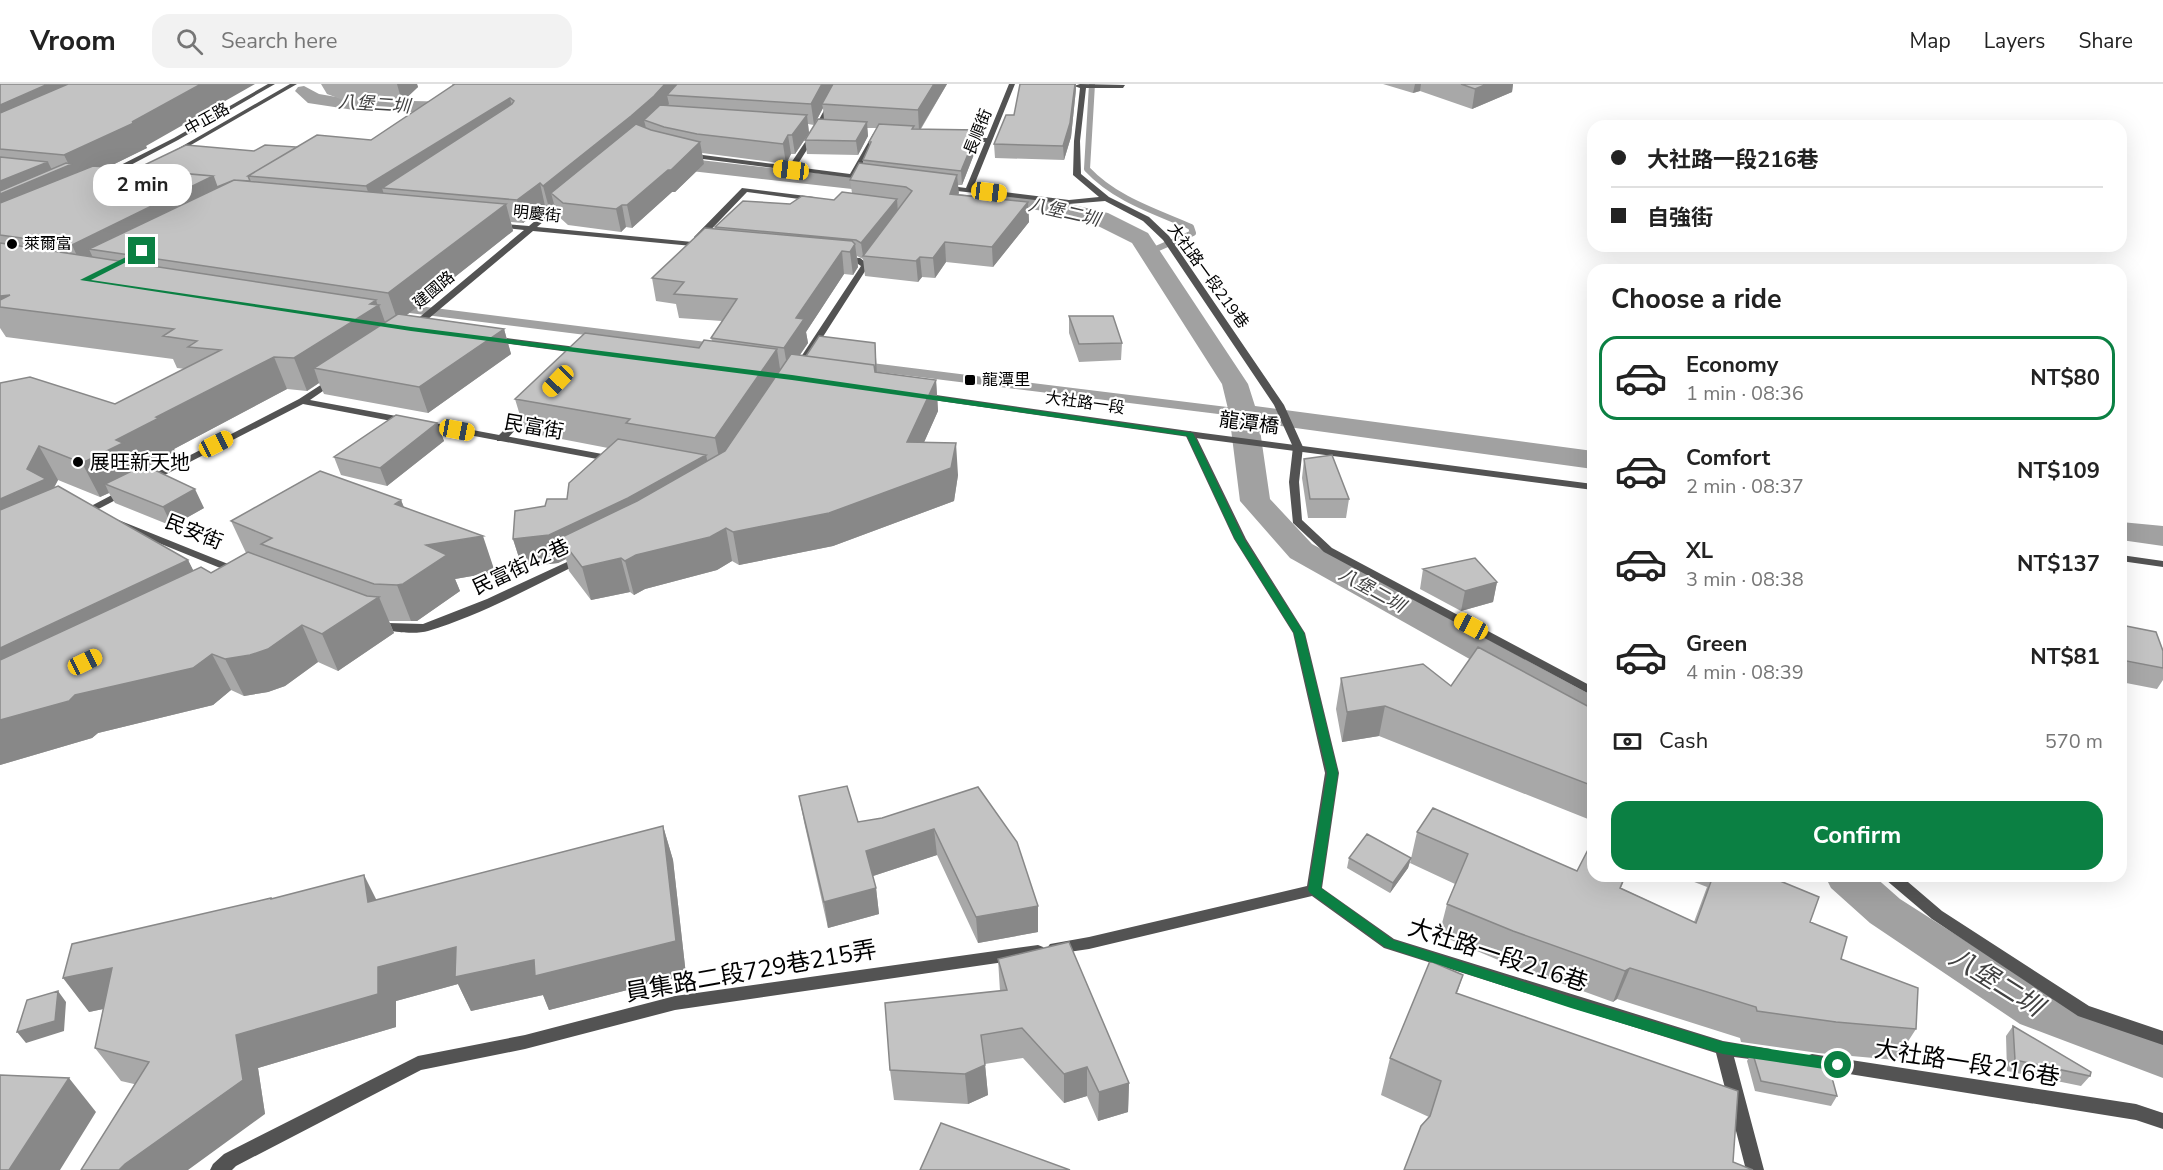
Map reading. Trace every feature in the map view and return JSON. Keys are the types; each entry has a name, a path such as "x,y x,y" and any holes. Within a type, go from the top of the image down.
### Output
{"street":[{"name":"中正路","path":"98,178 176,139 272,84"},
{"name":"中正路","path":"165,157 233,121 294,84"},
{"path":"791,170 817,129 841,84"},
{"path":"1012,84 1022,84"},
{"name":"長順街","path":"969,189 1012,84"},
{"name":"大社路一段219巷","path":"1083,85 1077,141 1077,175 1106,199 1146,219 1166,238 1279,405 1294,447"},
{"path":"1072,86 1123,86"},
{"path":"805,129 829,130"},
{"path":"864,133 887,134"},
{"path":"852,177 876,134"},
{"path":"955,138 990,140"},
{"path":"680,153 702,159 875,179"},
{"path":"934,186 1069,202 1106,199"},
{"path":"692,244 745,190 826,200"},
{"name":"建國路","path":"411,329 575,192"},
{"name":"明慶街","path":"482,224 715,247"},
{"path":"804,379 792,378 871,257"},
{"path":"831,258 856,260 865,265"},
{"path":"400,331 423,330"},
{"path":"481,338 598,353"},
{"path":"578,359 586,351"},
{"path":"69,519 99,514 302,401 342,375"},
{"name":"大社路一段","path":"909,394 1197,435"},
{"path":"501,439 540,399"},
{"name":"民富街","path":"302,401 625,461"},
{"path":"1197,435 1240,539 1299,633 1332,773 1314,890"},
{"name":"龍潭橋","path":"1197,435 1294,447"},
{"path":"1587,486 1294,447 1297,521 1328,550 1587,689"},
{"name":"民安街","path":"99,514 245,574"},
{"name":"民富街42巷","path":"365,619 387,627 424,628 491,602 587,555"},
{"path":"2127,559 2163,564"},
{"path":"1898,882 1937,915 2084,1011 2163,1038"},
{"name":"大社路一段216巷","path":"1314,890 1389,944 1723,1048 2136,1112 2163,1121"},
{"name":"員集路二段729巷215弄","path":"219,1170 230,1160 418,1063 525,1042 675,1003 1089,943 1314,890"},
{"path":"1723,1048 1755,1170"}],"building":[{"path":"0,84 48,84 0,105"},
{"path":"68,84 201,84 132,122 136,122 64,155 0,149 0,113"},
{"path":"455,84 665,84 631,116 543,186 540,183 517,200 382,188 512,104 514,101 510,98 366,186 248,176 317,135 371,140"},
{"path":"677,84 822,84 811,104 667,95"},
{"path":"833,84 934,84 918,110 822,104"},
{"path":"1020,84 1075,84 1070,123 1063,146 994,144 1006,115 1014,115"},
{"path":"1461,84 1487,84 1475,89"},
{"path":"660,105 807,115 792,135 788,135 783,144 697,134 644,120"},
{"path":"818,119 867,122 856,141 805,140"},
{"path":"636,124 700,142 671,170 668,170 627,205 616,209 563,203 551,193"},
{"path":"879,124 914,126 912,129 978,130 961,171 863,160 871,142 869,142"},
{"path":"186,145 254,151 265,145 297,147 248,176 250,181 234,180 217,187 213,176 136,169"},
{"path":"0,157 48,162 0,181"},
{"path":"66,163 72,164 0,194 0,191"},
{"path":"859,163 957,175 950,194 1028,202 992,247 945,242 933,258 920,257 916,261 863,256 912,191 906,187 850,180"},
{"path":"93,166 213,176 72,245 0,235 0,203"},
{"path":"234,180 506,204 388,293 89,249"},
{"path":"842,192 897,199 861,243 856,240 715,227 743,201 790,204 802,196 834,200"},
{"path":"705,228 852,241 855,244 850,252 842,251 796,318 804,319 784,348 711,338 737,299 674,294 684,282 652,278"},
{"path":"0,243 376,300 370,304 379,305 294,358 274,357 156,417 159,418 116,440 123,443 82,463 39,446 27,469 46,479 0,499 0,383 30,377 115,404 221,350 188,347 197,341 163,336 174,329 0,307 0,300 10,295 0,296"},
{"path":"398,314 504,329 419,387 314,368"},
{"path":"1069,316 1113,316 1122,343 1079,344"},
{"path":"585,333 699,348 704,340 777,349 715,438 626,423 630,419 515,399"},
{"path":"819,336 875,343 876,372 874,365 806,356"},
{"path":"791,354 874,365 875,372 936,380 907,442 956,443 951,468 829,513 733,532 726,528 710,537 636,555 625,561 621,558 582,567 560,538 637,501 725,451"},
{"path":"396,415 437,423 380,468 334,457"},
{"path":"618,439 706,455 628,498 549,535 513,539 515,511 545,506 547,499 567,499 569,483"},
{"path":"1332,455 1349,499 1310,499 1304,459"},
{"path":"144,465 195,489 163,507 105,484"},
{"path":"320,471 401,500 395,504 483,536 426,545 447,555 403,584 374,584 261,544 272,538 231,521"},
{"path":"58,486 188,560 0,648 0,510"},
{"path":"248,552 367,596 379,597 322,634 302,625 268,649 250,655 225,659 212,654 193,668 75,695 69,701 0,720 0,660 201,567 211,573"},
{"path":"1475,558 1497,582 1465,591 1423,569"},
{"path":"2127,626 2156,632 2163,651 2163,668 2127,661"},
{"path":"1478,647 1587,706 1587,784 1385,706 1347,712 1341,678 1423,664 1451,686"},
{"path":"847,786 858,822 882,818 978,787 1017,842 1038,906 976,917 934,829 866,851 876,888 824,902 799,796"},
{"path":"1433,808 1577,871 1587,852 1587,882 1622,882 1620,888 1696,923 1711,882 1783,882 1819,897 1810,922 1847,937 1841,959 1918,988 1916,1029 1836,1022 1757,1011 1756,1007 1630,968 1625,971 1513,931 1447,904 1468,854 1417,832"},
{"path":"663,826 676,941 535,976 534,960 455,977 456,947 378,967 378,994 236,1035 243,1080 119,1170 81,1170 149,1062 95,1048 112,968 63,978 72,944 271,899 364,875 368,902"},
{"path":"1367,834 1411,858 1393,883 1349,858"},
{"path":"1069,942 1129,1083 1099,1092 1087,1067 1064,1074 1022,1028 981,1035 985,1065 965,1074 890,1070 885,1003 1007,990 998,959"},
{"path":"1430,961 1463,975 1456,993 1738,1091 1733,1162 1753,1170 1404,1170 1421,1126 1430,1116 1441,1081 1390,1058"},
{"path":"58,991 55,1021 17,1032 27,1000"},
{"path":"2013,1026 2091,1072 2090,1076 2015,1060"},
{"path":"1752,1051 1828,1063 1837,1096 1761,1081"},
{"path":"0,1075 69,1078 9,1170 0,1170"},
{"path":"941,1123 1070,1170 920,1170"}],"waterway":[{"path":"1092,84 1087,169 1122,196 1191,227 1193,233 1149,252"},
{"name":"八堡二圳","path":"304,91 314,99 354,105 468,108"},
{"name":"八堡二圳","path":"655,157 682,164 897,188"},
{"name":"八堡二圳","path":"982,198 1052,206 1100,218 1140,238 1235,384 1243,413"},
{"path":"402,308 714,347"},
{"path":"863,366 1243,413"},
{"path":"1243,413 1587,459"},
{"name":"八堡二圳","path":"1243,413 1255,501 1301,551 1587,709"},
{"path":"2127,532 2163,536"},
{"name":"八堡二圳","path":"1853,882 1885,911 2036,1010 2163,1057"}],"place":[{"name":"萊爾富","path":"12,244"},
{"name":"龍潭里","path":"970,380"},
{"name":"展旺新天地","path":"78,462"}],"route":[{"path":"142,251 83,280 411,329 792,378 1190,434 1240,539 1299,633 1332,773 1314,890 1389,944 1723,1048 1838,1065"}]}
